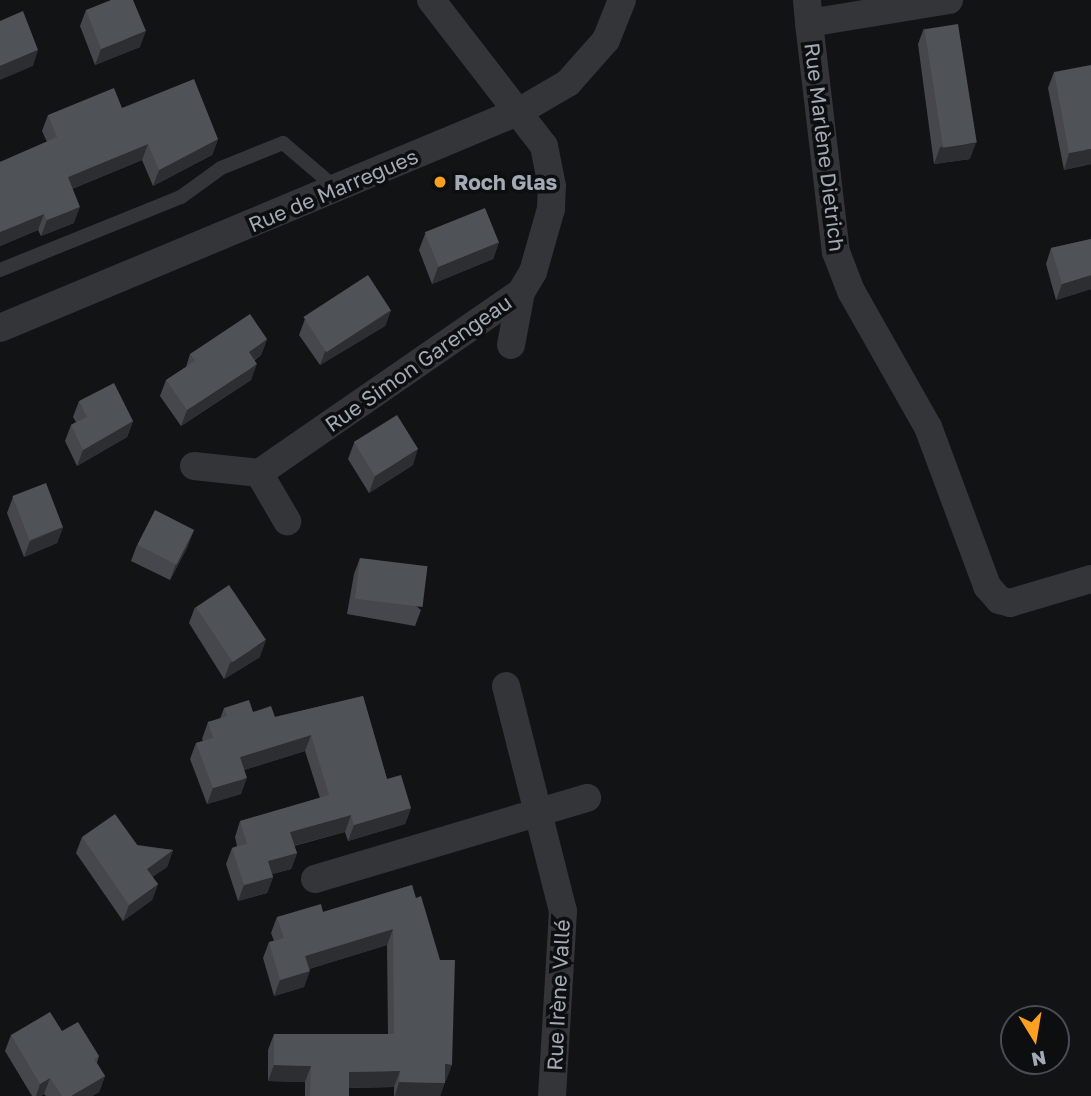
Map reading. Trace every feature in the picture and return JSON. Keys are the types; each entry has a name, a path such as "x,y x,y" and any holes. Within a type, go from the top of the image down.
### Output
{"street":[{"name":"Rue Simon Garengeau","path":"259,473 521,292 533,272 551,209 552,186 544,146 520,111 477,65 431,0"},
{"name":"Rue de Marregues","path":"0,328 520,111 568,83 606,40 622,0"},
{"name":"Rue Marlène Dietrich","path":"949,0 808,11 836,252 851,291 928,427 987,586 999,600 1010,603 1091,579"},
{"path":"511,345 521,292"},
{"path":"194,466 259,473 288,521"},
{"name":"Rue Irène Vallé","path":"506,686 563,911 552,1096"},
{"path":"315,879 587,798"}],"lane":[{"path":"0,270 181,197 221,168 283,144 337,189"}],"building":[{"path":"111,0 133,0 146,31 101,49 86,10"},
{"path":"23,11 38,50 0,66 0,21"},
{"path":"958,24 977,143 943,148 924,29"},
{"path":"1091,65 1091,149 1069,153 1054,72"},
{"path":"194,79 218,139 159,170 148,144 68,177 80,207 47,220 44,214 0,232 0,162 57,137 48,115 114,88 122,108"},
{"path":"485,208 499,242 439,267 425,232"},
{"path":"1091,239 1091,275 1062,284 1051,248"},
{"path":"368,275 391,310 326,352 303,317"},
{"path":"250,314 267,339 249,352 257,364 187,410 166,380 195,361 190,354"},
{"path":"114,383 133,421 83,450 71,425 87,417 79,401"},
{"path":"397,415 418,449 375,476 354,442"},
{"path":"46,483 63,527 29,540 12,496"},
{"path":"155,510 194,530 176,565 137,545"},
{"path":"360,558 427,566 422,607 355,599"},
{"path":"229,585 266,640 233,662 196,607"},
{"path":"363,696 387,779 401,775 411,808 354,825 351,815 290,832 297,853 268,861 273,877 244,885 232,848 247,844 240,821 329,795 311,735 240,757 247,778 213,788 196,743 213,738 208,722 227,716 224,708 249,700 253,712 271,706 275,717"},
{"path":"115,814 138,846 173,850 147,869 158,884 129,905 82,837"},
{"path":"412,885 416,898 421,896 440,960 455,960 452,1065 445,1064 445,1083 399,1082 400,1071 349,1072 349,1096 310,1096 311,1066 274,1065 274,1034 394,1034 393,929 305,956 310,971 280,980 269,942 284,938 277,917 321,904 323,912"},
{"path":"50,1012 62,1031 78,1022 99,1056 94,1059 105,1076 71,1096 62,1096 50,1078 40,1084 11,1035"}],"place":[{"name":"Roch Glas","path":"440,182"}]}
